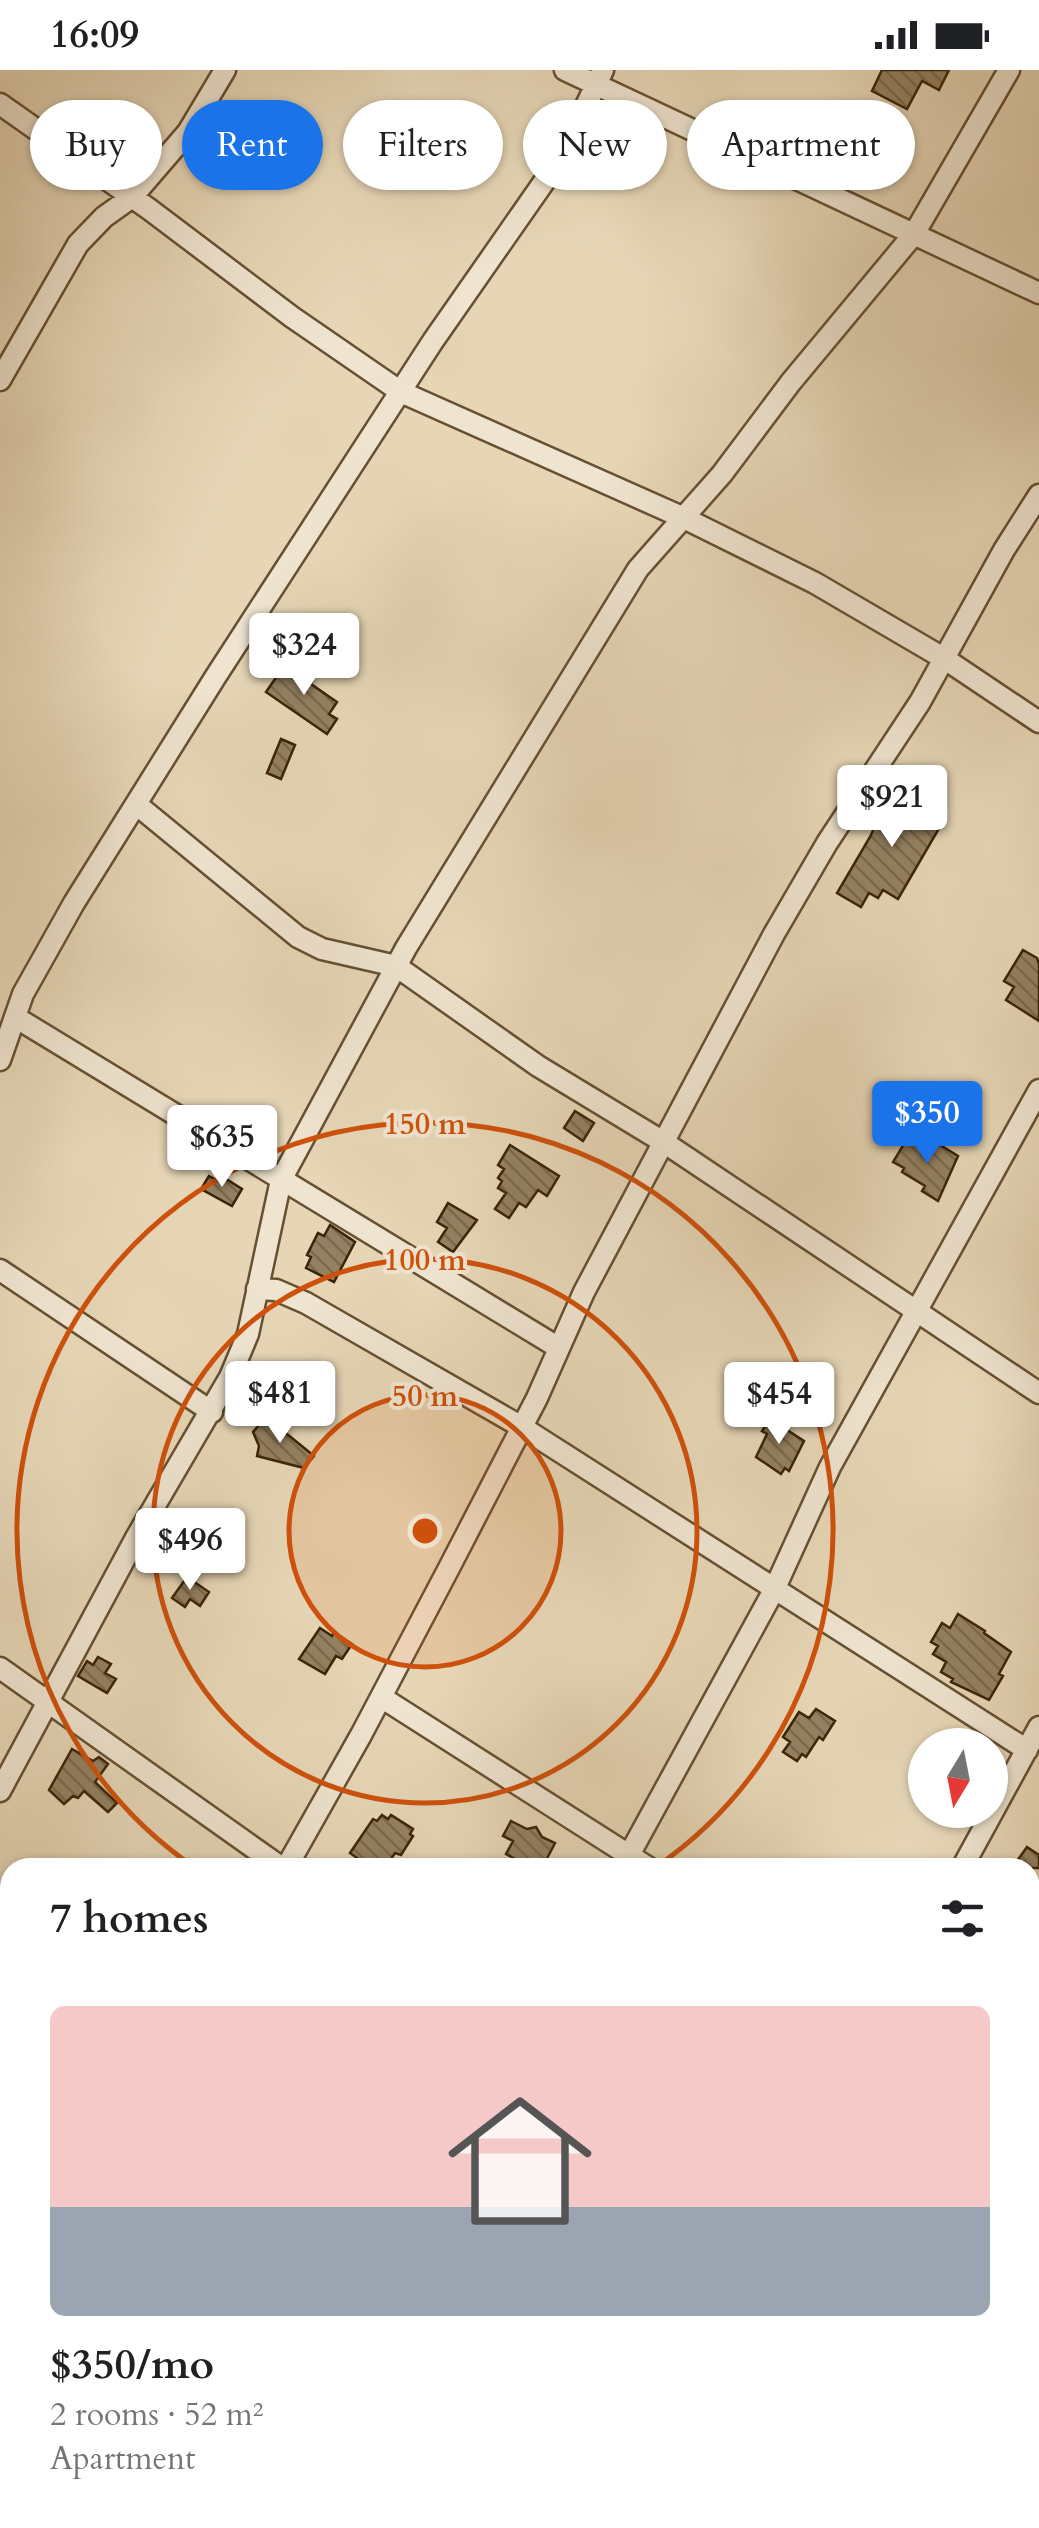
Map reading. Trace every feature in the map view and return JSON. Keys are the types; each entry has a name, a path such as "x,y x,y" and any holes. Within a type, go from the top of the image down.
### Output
{"street":[{"path":"0,380 78,244 104,217 132,197 188,132 225,70"},
{"path":"565,70 600,76 1039,293"},
{"path":"0,1791 137,1536 212,1412 248,1334 281,1180 396,966 470,839 638,569 722,474 791,382 914,234 1009,70"},
{"path":"0,1060 23,994 74,903 401,392 562,156 600,76"},
{"path":"0,104 401,392 684,518 815,583 945,658 1039,722"},
{"path":"290,1858 381,1697 537,1398 584,1292 783,919 827,843 920,702 1039,494"},
{"path":"136,804 298,937 322,949 396,966 538,1066 665,1144 1039,1392"},
{"path":"15,1016 558,1348"},
{"path":"628,1858 774,1590 830,1467 1039,1090"},
{"path":"0,1270 212,1412"},
{"path":"257,1289 276,1290 306,1303 520,1426 1028,1750"},
{"path":"0,1668 270,1858"},
{"path":"381,1697 622,1858"},
{"path":"968,1858 1039,1727"}],"building":[{"path":"882,70 949,70 939,90 922,81 912,100 890,100 872,91"},
{"path":"294,663 315,677 311,684 337,702 329,714 337,719 327,734 266,692 277,676 284,677"},
{"path":"281,739 295,745 281,779 267,773"},
{"path":"893,787 939,815 936,822 941,825 898,899 883,890 878,898 869,893 861,907 837,893 870,837"},
{"path":"1023,950 1037,958 1039,964 1039,1021 1006,1000 1014,987 1004,981"},
{"path":"575,1111 594,1123 583,1141 564,1128"},
{"path":"907,1139 926,1151 932,1140 958,1156 938,1201 893,1162"},
{"path":"510,1145 559,1176 547,1196 538,1190 526,1207 519,1203 509,1218 495,1209 506,1193 498,1188 502,1181 498,1178 504,1169 498,1165"},
{"path":"209,1176 220,1182 223,1177 242,1189 232,1206 201,1189"},
{"path":"448,1203 477,1220 453,1252 438,1242 447,1228 437,1222"},
{"path":"330,1225 355,1242 334,1282 306,1268 311,1257 307,1255 318,1233 324,1236"},
{"path":"266,1417 314,1456 304,1468 257,1456 259,1446 253,1432"},
{"path":"770,1419 804,1441 789,1471 785,1468 781,1474 756,1457 767,1434 762,1431"},
{"path":"187,1577 209,1592 200,1606 190,1599 185,1607 172,1598"},
{"path":"958,1614 1011,1652 989,1700 951,1682 953,1679 941,1672 946,1662 933,1654 938,1646 931,1642 942,1623 950,1628"},
{"path":"320,1628 352,1644 342,1659 336,1656 325,1674 299,1659"},
{"path":"98,1657 111,1664 105,1673 116,1679 107,1693 78,1676 87,1661 93,1665"},
{"path":"816,1709 835,1721 823,1740 819,1737 806,1757 802,1754 797,1761 783,1752 790,1742 783,1737 799,1712 809,1718"},
{"path":"72,1749 108,1764 95,1782 117,1803 108,1812 84,1791 64,1804 49,1790"},
{"path":"382,1815 388,1819 391,1815 413,1829 413,1836 401,1855 357,1858 350,1853 373,1819 377,1821"},
{"path":"511,1821 527,1829 536,1827 542,1837 555,1843 547,1858 513,1858 506,1854 513,1841 503,1836"},
{"path":"1027,1847 1039,1855 1039,1858 1019,1858"}]}
